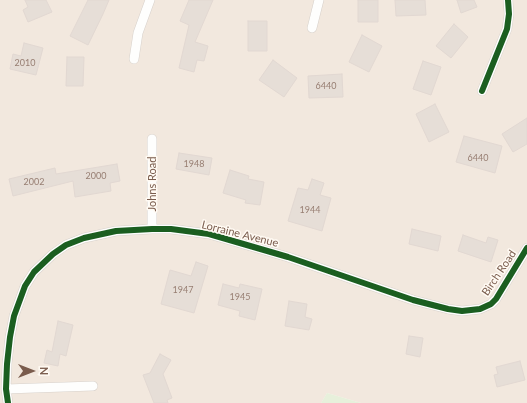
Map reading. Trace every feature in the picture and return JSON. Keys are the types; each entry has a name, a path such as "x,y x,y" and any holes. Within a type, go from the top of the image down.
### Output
{"street":[{"path":"134,59 138,33 150,0"},
{"path":"312,28 320,0"},
{"path":"482,91 507,28 509,14 508,0"},
{"name":"Johns Road","path":"152,139 152,228"},
{"name":"Lorraine Avenue","path":"8,403 6,389 10,337 14,316 25,286 34,272 44,261 66,245 84,238 116,231 152,228 209,234 288,257 413,300 462,311"},
{"name":"Birch Road","path":"462,311 480,309 496,299 527,248"},
{"path":"6,389 93,386"}],"shaded area":[{"path":"0,0 527,0 527,403 361,403 327,393 321,403 0,403"}],"green space":[{"path":"327,393 361,403 321,403"}],"building":[{"path":"25,0 46,0 52,12 28,22 23,10 28,7"},
{"path":"88,0 109,0 88,45 70,36"},
{"path":"189,0 213,0 195,42 208,46 204,61 197,60 194,72 179,68 189,25 180,21"},
{"path":"358,0 378,0 378,22 358,22"},
{"path":"395,0 425,0 426,15 396,16"},
{"path":"457,0 474,0 477,7 461,13"},
{"path":"248,21 267,21 267,51 248,51"},
{"path":"454,24 468,37 451,58 436,46"},
{"path":"362,35 382,46 369,72 349,62"},
{"path":"24,43 43,48 36,75 10,69 13,54 21,56"},
{"path":"67,57 84,57 83,86 66,86"},
{"path":"273,60 297,78 284,97 259,80"},
{"path":"423,61 441,67 431,95 413,89"},
{"path":"342,74 343,97 309,98 308,76"},
{"path":"435,104 449,132 429,142 416,114"},
{"path":"527,118 527,144 513,152 502,134"},
{"path":"464,136 502,146 495,173 456,162"},
{"path":"179,153 212,158 209,175 176,169"},
{"path":"117,164 120,181 110,183 111,191 75,197 73,181 13,196 9,179 55,168 56,174"},
{"path":"230,170 249,176 248,179 264,182 260,205 245,203 246,200 223,193"},
{"path":"312,179 324,183 320,195 331,198 322,231 288,221 298,188 308,190"},
{"path":"412,229 441,236 438,251 409,244"},
{"path":"463,235 486,243 488,237 498,240 491,262 458,251"},
{"path":"196,262 208,266 194,313 161,304 170,270 191,276"},
{"path":"223,284 239,288 240,284 262,289 255,320 239,316 240,311 218,305"},
{"path":"289,301 307,304 305,317 312,319 309,330 285,326"},
{"path":"58,321 73,325 66,356 60,354 58,366 44,363 47,350 52,352"},
{"path":"409,336 423,338 420,357 406,354"},
{"path":"160,354 171,360 163,374 172,398 167,400 168,403 154,403 143,375 150,373"},
{"path":"520,361 525,380 497,387 494,375 498,374 496,367"}],"cycle path":[{"path":"482,91 507,29 509,14 508,0"},
{"path":"8,403 6,389 10,337 14,316 25,286 34,272 53,254 66,245 84,238 116,231 152,229 171,229 209,234 288,257 413,300 462,311 480,309 491,304 496,299 527,248"}]}
